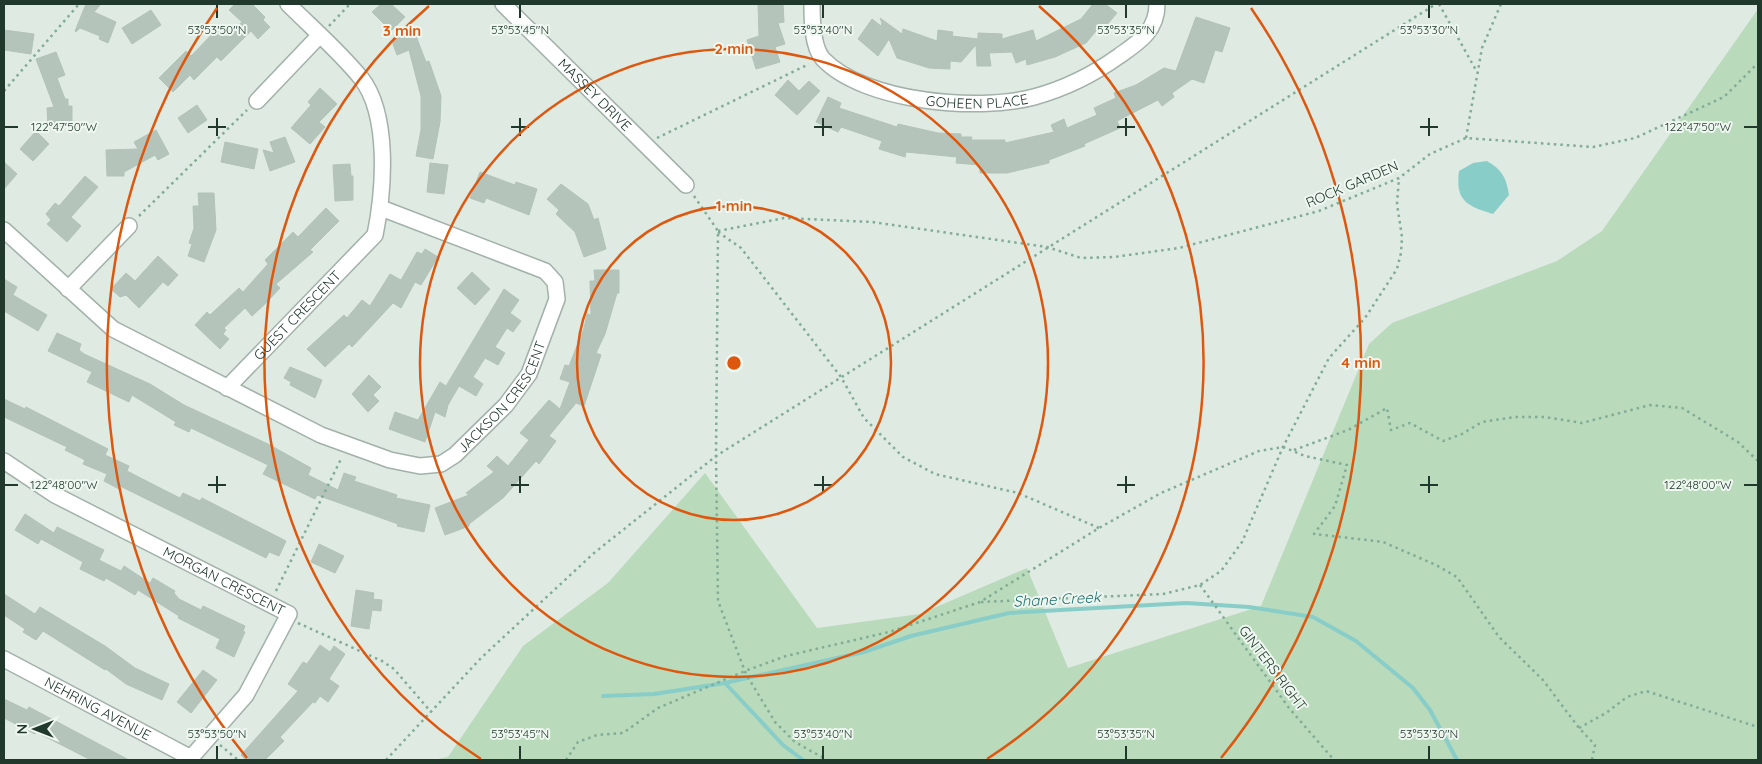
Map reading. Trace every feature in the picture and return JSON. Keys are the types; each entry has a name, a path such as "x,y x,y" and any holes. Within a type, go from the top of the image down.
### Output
{"street":[{"name":"GUEST CRESCENT","path":"227,388 375,235 381,208 382,129 374,102 361,78 288,4"},
{"name":"MASSEY DRIVE","path":"503,4 686,185"},
{"path":"812,4 812,30 822,58"},
{"name":"GOHEEN PLACE","path":"822,58 853,80 907,98 976,105 1033,97 1099,70 1144,38 1157,14 1157,4"},
{"path":"257,101 319,36"},
{"name":"JACKSON CRESCENT","path":"227,388 321,435 390,460 420,466 441,464 455,455 506,405 529,374 557,299 555,282 545,271 381,208"},
{"path":"68,288 129,226"},
{"path":"4,230 112,329 227,388"},
{"name":"MORGAN CRESCENT","path":"4,461 55,496 289,614 246,695 190,759"},
{"name":"NEHRING AVENUE","path":"4,660 190,759"}],"path":[{"path":"4,91 78,4"},
{"path":"319,36 350,4"},
{"path":"386,760 481,658 594,553 716,456 1047,247 1438,4 1478,73"},
{"path":"1466,138 1482,48 1501,4"},
{"path":"644,144 822,58"},
{"name":"ROCK GARDEN","path":"718,232 784,218 794,218 872,222 1047,247 1081,258 1114,257 1179,248 1319,211 1399,178 1430,154 1466,138 1593,148 1635,138 1724,97 1758,62"},
{"path":"129,226 257,101"},
{"path":"980,602 1163,594 1200,585 1221,571 1242,542 1282,447 1329,358 1365,318 1397,269 1402,237 1397,204 1399,178"},
{"path":"686,185 718,232 740,248 841,378 864,418 903,457 935,474 1018,493 1099,528"},
{"path":"718,232 716,456 718,601 745,672 775,722 796,742 827,760"},
{"path":"1293,451 1348,430 1387,408 1391,430 1410,423 1443,441 1462,434 1482,422 1515,417 1545,417 1582,423 1650,405 1682,408 1738,442 1758,461"},
{"path":"270,604 348,445"},
{"path":"566,760 578,742 597,735 623,732 658,708 786,656 890,632 980,602 1099,528 1161,493 1259,451 1282,447 1347,465 1335,506 1314,534 1383,542 1436,565 1457,577 1499,636 1543,680 1579,728 1595,745 1592,760"},
{"name":"GINTERS RIGHT","path":"1200,585 1289,708 1334,760"},
{"path":"286,620 310,627 382,661 394,669 431,712"},
{"path":"1579,728 1606,713 1627,697 1646,691 1758,727"},
{"path":"210,736 238,760"}],"green space":[{"path":"1758,9 1758,760 433,760 448,757 523,646 608,583 705,473 817,628 920,614 1027,568 1068,668 1261,606 1369,344 1392,323 1557,261 1602,231"}],"water":[{"path":"1487,161 1502,175 1509,195 1493,214 1476,208 1465,201 1461,196 1458,181 1459,171 1473,163"}],"building":[{"path":"86,4 101,4 94,12 116,22 108,43 99,39 100,36 80,28 75,31"},
{"path":"235,4 252,4 265,17 263,20 270,27 258,39 251,31 221,61 217,57 194,80 190,75 173,92 159,78 186,51 191,56 217,29 226,37 242,22 229,10"},
{"path":"381,4 391,4 405,17 391,31 372,12"},
{"path":"758,4 783,4 784,22 778,23 785,44 775,47 780,62 756,69 747,40 759,36"},
{"path":"1093,4 1105,4 1117,13 1105,27 1102,24 1086,43 1055,57 1027,65 1026,59 1016,63 1012,52 989,53 991,66 977,66 976,45 961,62 950,61 950,69 929,68 897,58 889,39 878,56 858,39 872,19 881,26 880,18 902,34 903,29 937,41 938,30 953,32 952,36 978,39 978,33 1002,34 1002,39 1033,30 1036,41 1081,19"},
{"path":"151,10 161,25 132,44 122,28"},
{"path":"1196,17 1230,28 1222,52 1215,50 1204,83 1192,79 1172,93 1174,97 1162,106 1158,100 1117,121 1120,128 1084,144 1085,146 1049,160 1049,163 1007,173 980,173 980,165 956,163 957,157 906,152 905,157 879,149 882,141 841,127 838,132 816,122 828,97 841,103 839,108 897,127 898,124 938,133 961,134 961,137 972,137 971,140 1005,140 1005,143 1054,132 1051,125 1064,119 1067,128 1097,115 1094,108 1116,98 1114,93 1136,85 1164,68 1176,71"},
{"path":"4,30 34,34 31,54 4,50"},
{"path":"414,31 426,62 429,61 441,96 440,122 433,159 416,156 421,130 421,96 409,50 397,55 393,44 393,40"},
{"path":"56,52 65,75 57,78 65,99 68,99 68,106 72,106 72,126 48,127 47,108 54,107 36,59"},
{"path":"788,80 799,91 809,81 820,91 797,115 775,95"},
{"path":"320,88 337,104 319,122 325,127 310,144 291,128 311,105 308,102"},
{"path":"197,105 207,120 188,133 178,118"},
{"path":"156,130 169,154 158,160 155,155 124,172 124,176 107,176 106,150 138,149 134,142"},
{"path":"36,131 49,144 33,161 20,149"},
{"path":"285,137 295,162 270,171 263,150 274,153 270,142"},
{"path":"225,142 258,149 254,169 221,162"},
{"path":"4,162 17,174 4,189"},
{"path":"430,163 448,165 444,194 427,192"},
{"path":"350,164 351,176 353,176 353,200 335,201 333,165"},
{"path":"480,172 515,185 516,182 537,189 529,215 486,198 484,203 470,198"},
{"path":"85,176 98,187 71,217 81,226 67,242 47,224 51,220 46,214 55,203 59,206"},
{"path":"561,184 588,204 594,220 598,218 606,249 584,257 575,232 556,214 559,210 547,199"},
{"path":"198,193 214,193 216,230 204,262 188,256 192,244 189,243 194,228 193,206 199,206"},
{"path":"326,208 339,221 310,250 313,252 276,284 280,288 266,303 252,316 245,308 224,328 226,330 223,334 229,339 220,349 195,325 207,312 210,315 239,288 243,292 268,264 265,260 293,232 298,237"},
{"path":"425,249 438,257 421,285 415,282 401,308 393,303 352,347 349,344 325,367 307,349 344,315 347,318 362,300 370,306 390,274 401,280 417,252 422,254"},
{"path":"158,256 178,275 168,286 163,282 139,308 126,295 120,297 111,289 126,273 135,281"},
{"path":"594,270 619,270 619,293 617,293 605,334 596,353 601,355 584,406 576,403 549,436 556,441 539,464 536,461 503,498 469,524 469,526 445,535 435,508 469,495 466,493 494,472 487,466 497,456 508,466 529,440 520,433 549,400 560,409 570,382 560,379 565,365 569,366 584,328 587,314 591,315 590,281 595,281"},
{"path":"472,272 490,289 475,305 457,288"},
{"path":"4,279 17,287 13,295 47,315 38,331 4,311"},
{"path":"504,289 519,300 510,313 521,321 513,332 507,328 495,347 505,353 498,365 485,358 473,377 483,384 476,396 459,386 448,405 445,417 435,412 425,442 389,429 395,412 418,420 440,382 446,386"},
{"path":"57,333 81,344 79,350 84,354 150,384 184,405 268,444 311,468 308,475 338,490 344,473 356,477 354,481 397,495 396,498 430,505 424,532 397,526 398,524 317,495 315,499 263,474 268,465 191,428 189,432 174,425 176,422 132,395 129,402 87,382 92,372 48,351"},
{"path":"290,367 322,380 315,398 290,385 291,382 284,378"},
{"path":"369,375 381,387 373,395 379,401 368,412 352,394"},
{"path":"4,399 25,409 26,407 108,449 105,455 129,466 127,471 162,489 180,498 183,493 200,501 202,498 286,541 279,556 269,552 266,558 120,486 119,489 104,481 107,474 83,464 85,460 65,450 67,447 4,417"},
{"path":"25,514 54,533 57,527 104,550 99,560 121,571 124,566 150,583 153,578 175,591 174,593 179,599 201,610 203,606 245,626 243,631 245,632 234,657 216,648 220,639 178,618 179,616 138,590 135,595 106,578 104,581 80,569 83,562 41,539 38,544 15,530"},
{"path":"319,544 344,556 335,573 311,562"},
{"path":"356,590 374,593 373,599 382,600 381,611 372,610 369,629 351,626"},
{"path":"4,594 35,614 40,607 105,646 135,668 169,684 162,700 126,684 106,669 43,631 36,640 23,632 25,629 4,615"},
{"path":"320,645 330,652 334,646 345,654 329,679 339,686 328,702 320,696 315,703 313,702 280,737 284,741 265,760 246,760 241,755 298,691 288,684 303,662 307,664"},
{"path":"203,670 217,680 191,713 177,702"},
{"path":"4,699 27,710 29,707 129,760 91,760 36,732 35,734 4,718"}],"waterway":[{"name":"Shane Creek","path":"603,696 654,694 725,683 864,652 911,636 1009,613 1186,603 1249,607 1313,617 1356,641 1413,688 1430,710 1457,760"},
{"path":"725,683 783,745 803,760"}]}
